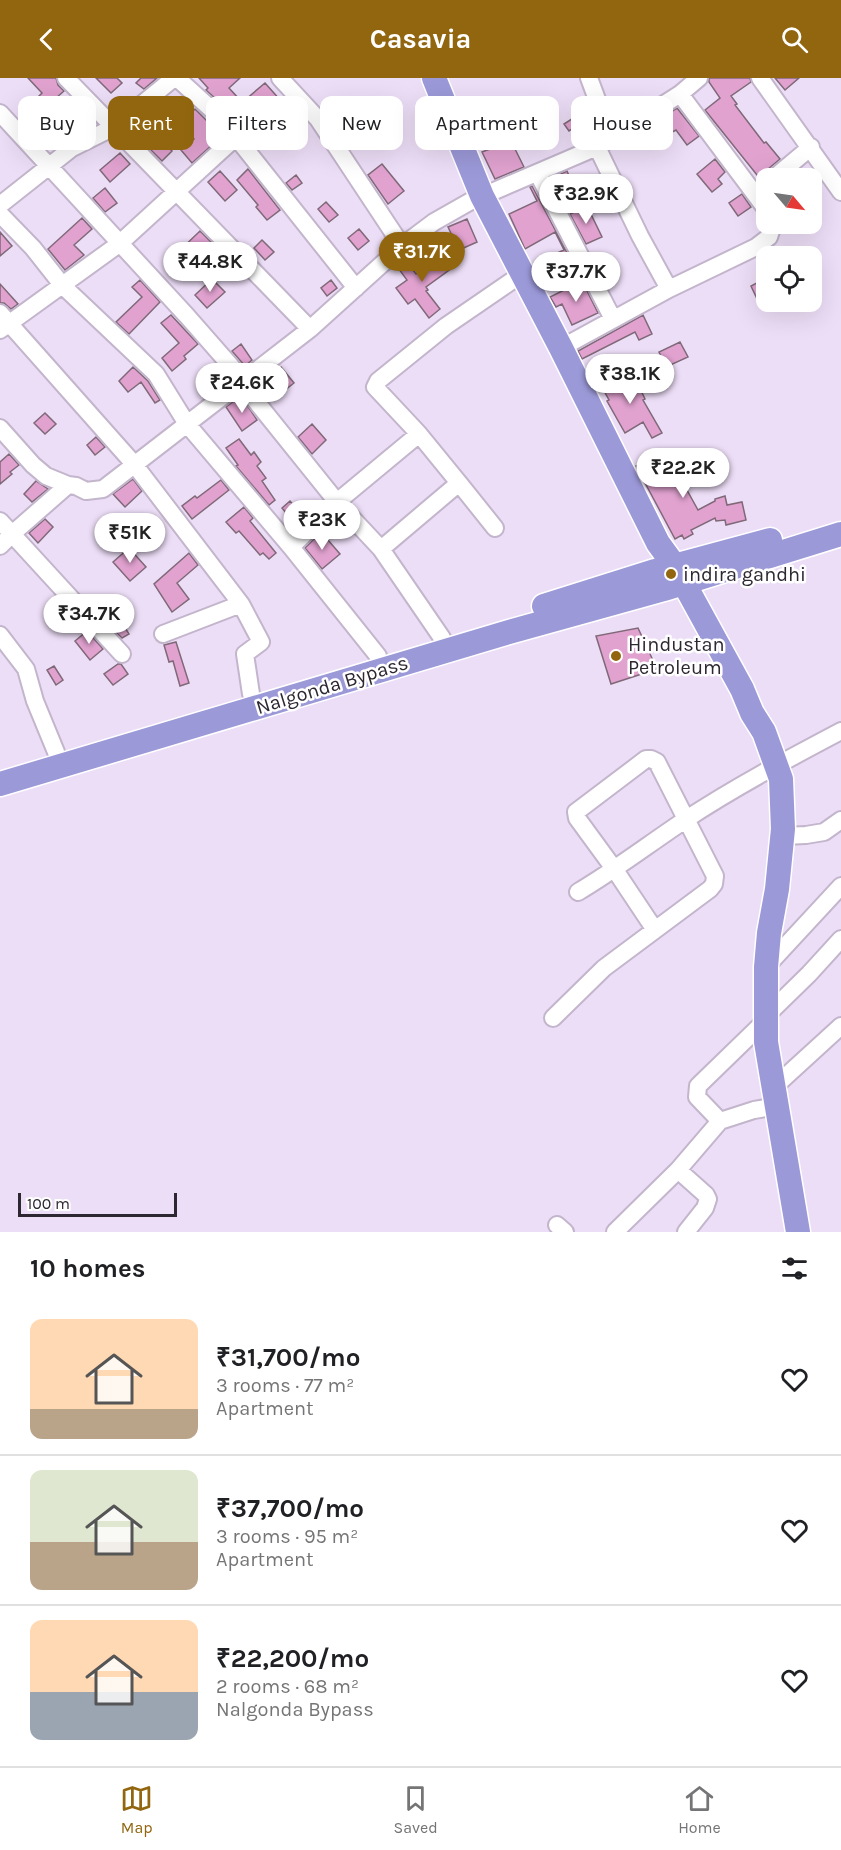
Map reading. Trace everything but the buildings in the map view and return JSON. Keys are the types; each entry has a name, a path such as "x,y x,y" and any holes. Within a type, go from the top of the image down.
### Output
{"highway":[{"path":"421,78 513,280 566,385 669,577 742,689 752,713 764,732 781,779 783,836 766,967 766,1042 798,1232"},
{"path":"434,78 476,199 561,348 658,543 669,577"},
{"name":"Nalgonda Bypass","path":"0,784 509,632 841,519"},
{"name":"Nalgonda Bypass","path":"0,768 442,638 841,534"}],"street":[{"path":"66,78 108,121"},
{"path":"153,96 176,78 206,105"},
{"path":"280,78 318,119 402,246"},
{"path":"589,78 593,96"},
{"path":"673,98 699,78"},
{"path":"760,78 841,192"},
{"path":"680,94 756,183"},
{"path":"0,113 244,381 255,400 337,502 381,549 442,638"},
{"path":"0,205 72,148 108,130"},
{"path":"786,168 811,147"},
{"path":"137,150 310,329"},
{"path":"221,150 119,244 63,286 3,322 134,464 241,604 261,642 245,654 251,694"},
{"path":"246,150 356,288"},
{"path":"3,439 46,476 86,491 103,489 310,329 402,246 434,222 476,199 538,174 588,150"},
{"path":"607,150 640,236 669,289"},
{"path":"538,174 613,319"},
{"path":"0,214 33,248 63,286 156,374 187,424 291,547 378,656"},
{"path":"561,348 669,289 756,247 770,234"},
{"path":"495,528 419,434 375,387 378,381 446,326 513,280"},
{"path":"291,547 337,502 419,434"},
{"path":"381,549 459,483"},
{"path":"0,546 68,485"},
{"path":"0,521 123,654"},
{"path":"163,634 241,604"},
{"path":"0,635 26,669 35,701 56,752"},
{"path":"578,892 615,870 686,819 776,765 841,731"},
{"path":"553,1018 595,976 655,930 714,884 715,876 657,762 646,759 576,812 577,818 655,930"},
{"path":"783,836 824,832 841,820"},
{"path":"766,967 841,886"},
{"path":"720,1121 697,1097 698,1086 841,939"},
{"path":"615,1232 678,1170 720,1121 754,1110 775,1097 841,1026"},
{"path":"678,1170 708,1199 705,1208 686,1232"}],"place":[{"name":"indira gandhi","path":"671,574"},
{"name":"Hindustan Petroleum","path":"616,656"}]}
